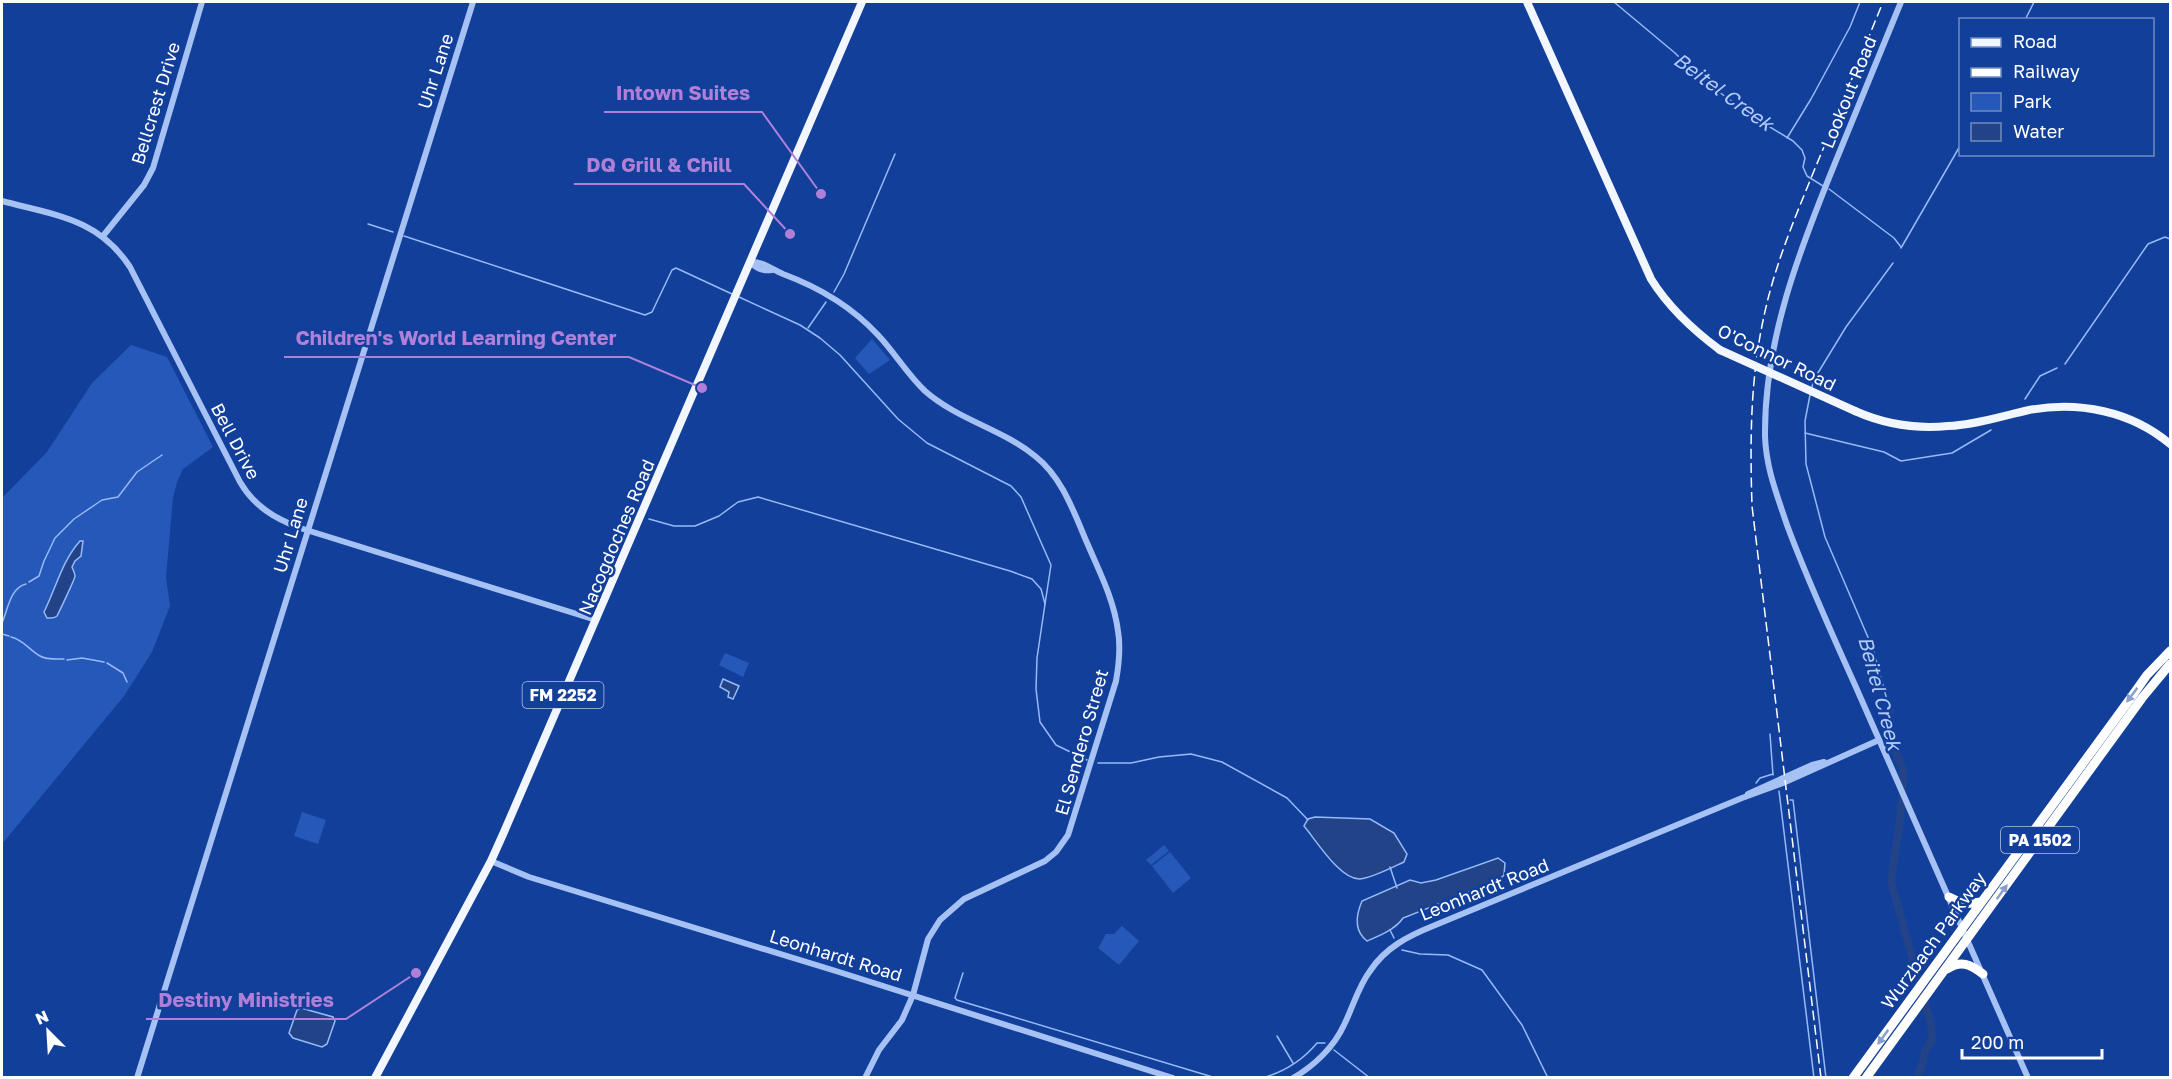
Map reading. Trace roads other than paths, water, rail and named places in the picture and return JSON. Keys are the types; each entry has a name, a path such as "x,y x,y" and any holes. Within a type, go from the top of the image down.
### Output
{"highway":[{"name":"Wurzbach Parkway","path":"1853,1077 2136,691 2170,651"},
{"name":"Wurzbach Parkway","path":"1866,1077 2142,698 2170,664"},
{"path":"1949,897 1964,904 1971,905 1981,902"},
{"path":"1945,970 1956,964 1965,963 1983,974"}],"main road":[{"name":"Nacogdoches Road","path":"376,1077 491,861 862,2"},
{"name":"O'Connor Road","path":"1527,2 1651,279 1687,324 1720,350 1871,418 1893,423 1948,426 2048,407 2090,408 2133,421 2170,444"}],"street":[{"name":"Bellcrest Drive","path":"103,236 144,185 153,168 202,2"},
{"name":"Uhr Lane","path":"137,1077 473,2"},
{"name":"Lookout Road","path":"1901,2 1809,225 1783,305 1768,387 1765,435 1767,461 1771,479 1804,568 1896,782 1963,927 2028,1077"},
{"name":"Bell Drive","path":"2,201 82,224 103,236 117,249 130,267 244,490 256,504 281,520 307,530 596,620"},
{"name":"El Sendero Street","path":"750,261 755,267 764,271 772,270 803,282 835,300 876,333 910,375 938,402 1025,448 1042,462 1061,485 1067,497 1105,584 1117,623 1120,647 1119,666 1068,836 1056,852 1038,865 964,899 947,913 928,939 913,994 899,1026 879,1050 865,1077"},
{"name":"Leonhardt Road","path":"1293,1077 1310,1068 1328,1049 1345,1025 1363,982 1371,970 1387,952 1414,934 1783,783 1879,740"},
{"name":"Leonhardt Road","path":"491,861 529,877 913,994 1173,1077"}],"water":[{"path":"80,541 83,541 81,556 72,567 75,576 72,583 57,616 47,618 44,612 68,557"},
{"path":"723,679 739,686 733,699 728,697 729,692 720,687"},
{"path":"1315,817 1370,819 1394,833 1407,854 1404,862 1370,877 1352,878 1337,866 1304,826 1308,819"},
{"path":"1498,858 1505,863 1504,875 1499,880 1403,918 1392,929 1367,941 1360,932 1358,912 1362,901 1410,880 1421,883 1436,880"},
{"path":"301,1008 333,1017 335,1021 327,1044 322,1047 293,1038 289,1033 297,1010"}],"waterway":[{"name":"Beitel Creek","path":"1614,2 1675,53 1701,79 1755,118 1793,141 1802,150 1805,158 1803,167 1807,176 1823,186"},
{"path":"1787,138 1850,27 1860,2"},
{"path":"2026,18 2034,2"},
{"path":"1901,248 1959,148"},
{"path":"834,292 844,274 895,154"},
{"name":"Beitel Creek","path":"1829,189 1894,238 1901,247"},
{"path":"368,224 393,232"},
{"path":"404,236 645,315 652,312 672,270 676,268 732,294"},
{"path":"2065,364 2148,244 2165,237 2170,239"},
{"name":"Beitel Creek","path":"1812,388 1813,381 1846,327 1893,263"},
{"path":"739,297 800,325 820,338 840,355 898,419 927,443 1011,486 1021,497 1051,565 1045,604"},
{"path":"808,328 826,302"},
{"path":"2025,399 2040,376 2057,368"},
{"name":"Beitel Creek","path":"1810,395 1805,421 1806,464 1825,537 1873,649 1890,711"},
{"path":"1805,433 1884,452 1901,461 1952,453 1991,430"},
{"path":"29,582 39,576 55,538 74,519 102,500 118,497 137,472 162,455"},
{"path":"649,519 674,526 695,526 719,516 738,502 758,497 1032,579 1041,589 1045,604 1037,658 1036,689 1040,722 1056,745 1087,760"},
{"path":"2,623 13,594 26,584"},
{"path":"2,634 9,636"},
{"path":"11,637 43,657 64,659"},
{"path":"67,660 82,658 104,662"},
{"path":"107,663 123,673 127,682"},
{"name":"Beitel Creek","path":"1890,711 1887,730 1903,769 1900,820 1891,881 1931,1025 1932,1040 1925,1051 1917,1078"},
{"path":"1770,734 1773,775"},
{"path":"1098,763 1131,763 1191,754 1222,762 1287,798 1308,820"},
{"path":"1756,783 1760,778 1773,774"},
{"path":"1779,791 1814,1078"},
{"path":"1790,800 1793,800 1826,1078"},
{"path":"1390,867 1397,888"},
{"path":"1390,930 1394,938"},
{"path":"1402,950 1420,954 1448,955 1482,970 1522,1025 1548,1078"},
{"path":"963,973 955,998 957,1000 1216,1078"},
{"path":"1277,1036 1293,1063"},
{"path":"1262,1078 1292,1065 1317,1043 1325,1043"},
{"path":"1334,1050 1370,1078"}],"railway":[{"path":"1821,1078 1752,506 1752,411 1759,340 1780,259 1883,2"}],"place":[{"name":"Intown Suites","path":"821,194"},
{"name":"DQ Grill & Chill","path":"790,234"},
{"name":"Children's World Learning Center","path":"702,388"},
{"name":"Destiny Ministries","path":"416,973"}]}
